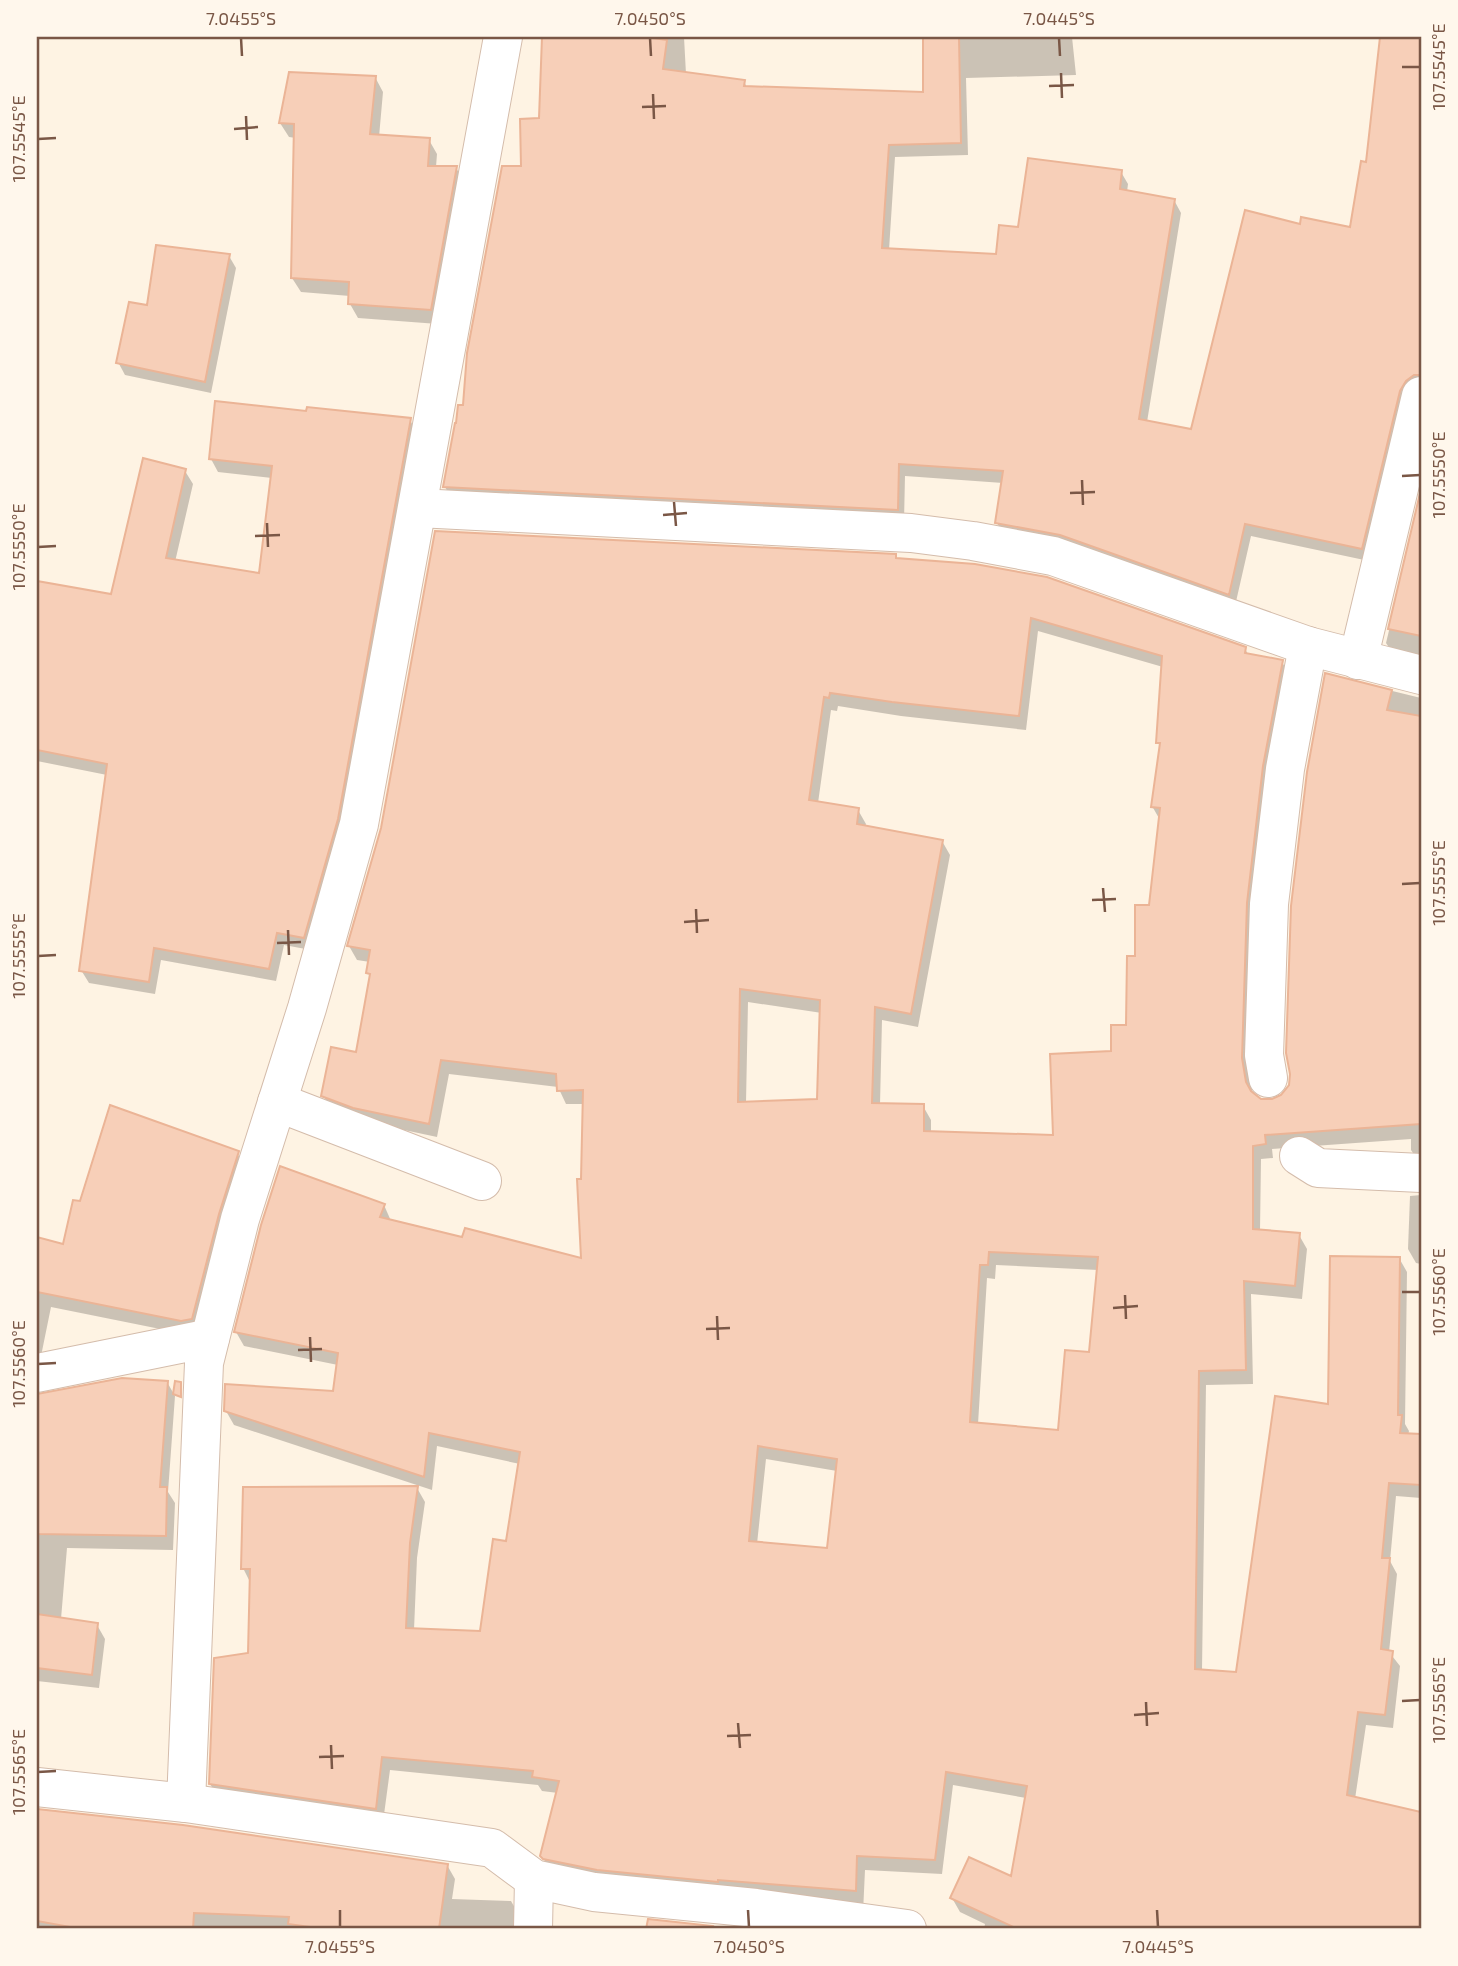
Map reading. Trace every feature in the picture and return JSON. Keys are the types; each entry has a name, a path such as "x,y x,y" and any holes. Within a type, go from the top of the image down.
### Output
{"street":[{"path":"186,1803 204,1363 240,1219 307,1008 359,824 503,37"},
{"path":"1358,660 1421,396"},
{"path":"418,508 911,533 973,541 1052,556 1308,646 1421,675"},
{"path":"1268,1078 1264,1055 1269,904 1285,769 1308,646"},
{"path":"277,1102 482,1181"},
{"path":"1299,1156 1318,1168 1421,1173"},
{"path":"37,1373 210,1338"},
{"path":"37,1787 186,1803 492,1848 534,1879 594,1892 756,1908 907,1929"},
{"path":"533,1929 534,1879"}],"building":[{"path":"542,37 645,37 667,40 663,69 745,80 744,86 923,92 923,37 959,37 961,143 889,145 882,248 996,254 999,225 1018,227 1028,158 1122,170 1120,189 1175,199 1139,419 1191,429 1245,210 1300,224 1301,217 1350,227 1361,161 1366,162 1380,37 1421,37 1421,375 1414,375 1406,381 1400,391 1362,549 1245,524 1229,595 1060,535 995,523 1003,471 899,464 898,510 443,487 458,405 463,405 467,353 502,166 521,166 520,119 539,118"},
{"path":"289,72 376,76 370,134 430,138 428,166 457,166 431,310 348,304 349,282 291,278 294,124 279,123"},
{"path":"156,245 230,254 205,382 116,363 129,302 147,305"},
{"path":"215,401 411,418 338,819 304,938 277,933 269,969 154,948 149,982 79,971 107,764 37,750 37,581 111,594 143,458 186,469 166,558 259,573 272,466 209,459"},
{"path":"1421,489 1421,636 1388,629"},
{"path":"435,531 896,554 896,558 975,564 1047,577 1246,647 1245,653 1283,660 1263,766 1247,903 1242,1058 1246,1082 1251,1091 1261,1099 1272,1099 1281,1095 1289,1085 1286,1053 1291,906 1307,772 1325,673 1392,690 1387,710 1421,716 1421,1124 1265,1135 1266,1144 1253,1146 1253,1229 1300,1233 1295,1286 1244,1281 1246,1370 1199,1371 1195,1669 1236,1672 1275,1396 1328,1404 1330,1256 1400,1257 1398,1415 1402,1415 1400,1433 1421,1434 1421,1485 1389,1483 1382,1558 1390,1558 1381,1649 1393,1651 1385,1715 1358,1712 1347,1795 1421,1812 1421,1929 1018,1929 950,1898 969,1857 1011,1876 1027,1786 946,1772 935,1860 857,1856 856,1891 718,1882 597,1870 543,1859 540,1856 559,1781 532,1777 533,1771 382,1757 376,1809 209,1784 214,1658 248,1653 250,1569 241,1569 243,1487 418,1486 410,1543 406,1628 480,1631 493,1539 506,1541 520,1452 429,1433 424,1477 224,1411 225,1384 333,1391 338,1353 234,1332 261,1225 280,1166 385,1204 380,1217 462,1237 465,1228 581,1258 577,1179 581,1179 583,1090 557,1091 556,1074 441,1060 429,1124 353,1108 321,1096 331,1047 356,1052 370,974 366,973 370,950 347,946 381,828","holes":["1031,618 1162,656 1156,743 1160,743 1151,807 1160,808 1149,905 1135,905 1135,956 1127,956 1126,1025 1111,1025 1111,1051 1050,1054 1053,1135 924,1131 924,1104 872,1103 875,1007 911,1014 943,840 857,824 859,808 809,800 824,697 829,698 830,693 1019,716","740,989 820,1000 817,1099 738,1102","989,1252 1098,1257 1089,1352 1065,1350 1058,1430 970,1422 980,1265 988,1265","758,1446 837,1459 827,1548 749,1541"]},
{"path":"110,1105 239,1151 219,1214 192,1319 181,1321 37,1292 37,1237 63,1244 73,1200 80,1201"},
{"path":"122,1378 168,1381 160,1487 167,1487 166,1536 37,1534 37,1394"},
{"path":"175,1381 181,1382 181,1397 173,1394"},
{"path":"37,1614 98,1623 92,1675 37,1668"},
{"path":"37,1809 183,1825 448,1864 439,1929 325,1929 288,1924 289,1917 194,1913 193,1929 81,1929 37,1921"},
{"path":"648,1919 713,1926 712,1929 646,1929"}]}
